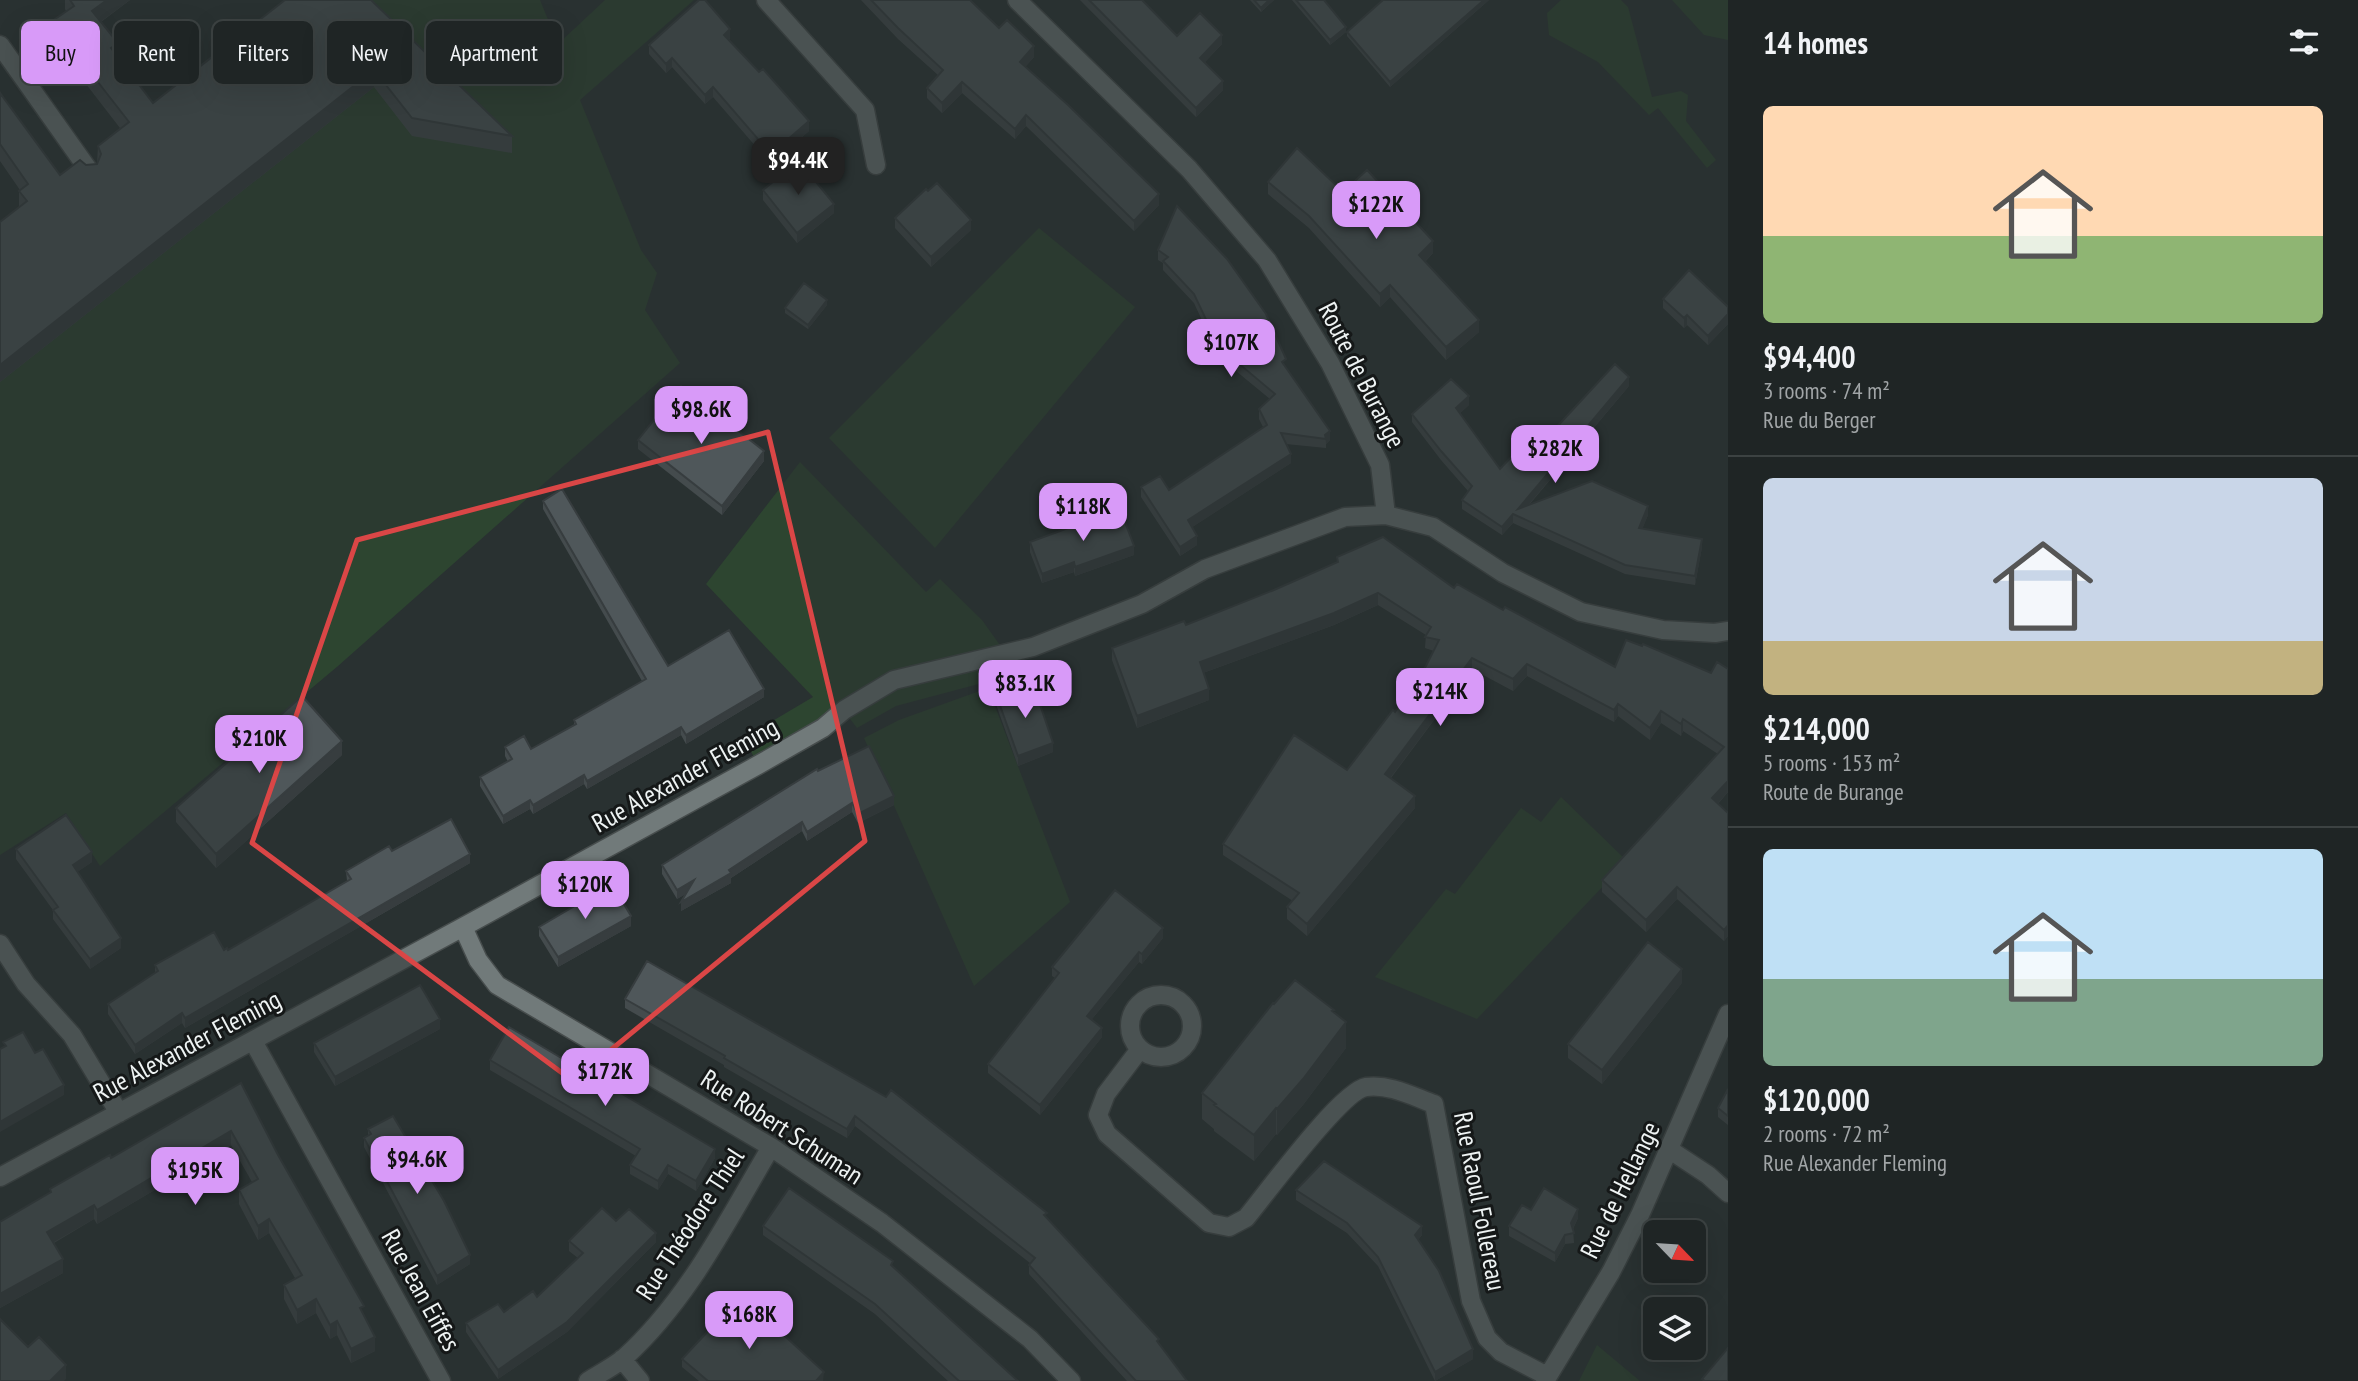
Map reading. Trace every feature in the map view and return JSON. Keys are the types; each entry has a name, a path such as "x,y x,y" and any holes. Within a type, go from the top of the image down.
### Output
{"street":[{"path":"766,0 865,110 876,165"},
{"name":"Route de Burange","path":"1017,0 1189,169 1267,260 1330,363 1380,465 1386,515"},
{"path":"0,45 90,172"},
{"path":"1386,515 1433,527 1503,573 1581,612 1663,630 1715,633 1728,631"},
{"name":"Rue Alexander Fleming","path":"0,1177 463,927 823,728 844,710 894,680 1033,647 1142,604 1205,569 1345,517 1386,515"},
{"name":"Rue Robert Schuman","path":"463,927 478,960 497,985 771,1147 882,1223 1030,1339 1071,1381"},
{"path":"0,944 26,984 72,1035 120,1112"},
{"name":"Rue de Hellange","path":"1546,1379 1611,1272 1640,1216 1728,1014"},
{"name":"Rue Jean Eiffes","path":"253,1041 441,1381"},
{"name":"Rue Raoul Follereau","path":"1140,1049 1106,1094 1098,1115 1107,1134 1209,1223 1228,1227 1246,1218 1340,1104 1364,1087 1390,1087 1434,1104 1471,1301 1487,1338 1501,1352 1546,1379"},
{"name":"Rue Théodore Thiel","path":"588,1381 622,1359 671,1309 771,1147"},
{"path":"1670,1150 1708,1175 1728,1193"},
{"path":"622,1359 640,1381"}],"highlighted area":[{"path":"768,432 865,841 573,1081 252,843 357,540"}],"green space":[{"path":"307,0 540,0 549,21 426,21 426,84 562,84 562,40 605,0 694,0 580,100 641,250 657,273 645,310 680,363 338,666 100,866 66,813 0,855 0,241 213,74 213,84 313,84 313,21 280,21"},
{"path":"1561,0 1621,0 1628,7 1652,97 1681,91 1688,95 1686,121 1716,160 1707,168 1658,108 1649,115 1598,62 1549,35 1547,13"},
{"path":"1672,0 1728,0 1728,40 1704,35"},
{"path":"1039,228 1135,307 935,548 829,438"},
{"path":"800,462 926,592 940,579 982,620 1012,662 1005,677 896,706 857,728 844,711 758,765 744,738 813,697 706,584"},
{"path":"988,688 1070,902 974,986 864,738 899,720"},
{"path":"1561,797 1627,861 1477,1019 1375,977 1446,889 1455,894 1521,808 1541,822"},
{"path":"1597,1345 1640,1381 1579,1381"}],"building":[{"path":"70,0 107,0 92,11 114,38 114,46 111,48 114,52 114,84 138,84 153,103 177,84 199,84 199,67 213,56 213,84 313,84 313,21 258,21 285,0 371,0 393,21 327,21 327,84 356,84 0,365 0,222 27,201 19,191 28,184 0,144 0,93 60,175 80,160 86,165 97,164 101,154 98,146 129,122 99,84 100,21 52,21 74,6"},
{"path":"699,0 705,0 730,29 724,35 759,72 763,69 809,121 771,154 713,87 705,95 672,58 666,64 649,45"},
{"path":"871,0 970,0 999,28 1007,20 1034,46 1020,62 1159,194 1134,221 1026,115 1015,129 962,82 942,103 927,88 943,70"},
{"path":"1089,0 1142,0 1177,36 1200,13 1222,35 1200,58 1223,81 1196,108"},
{"path":"1254,0 1269,0 1261,8"},
{"path":"1296,0 1324,0 1346,27 1330,40"},
{"path":"1383,0 1484,0 1390,82 1347,32"},
{"path":"412,40 426,53 426,84 458,84 512,136 412,118 385,84 412,84"},
{"path":"1297,148 1343,192 1367,170 1433,241 1419,255 1479,320 1446,347 1390,285 1380,294 1309,216 1268,182"},
{"path":"799,161 834,204 797,233 763,190"},
{"path":"937,183 971,220 931,257 895,218 926,189 928,191"},
{"path":"1177,206 1227,259 1266,314 1286,359 1282,362 1330,431 1325,435 1326,439 1281,433 1291,454 1188,520 1197,536 1180,547 1141,487 1160,476 1169,490 1267,425 1259,409 1275,394 1219,347 1194,294 1163,261 1168,257 1158,250"},
{"path":"1689,270 1728,307 1728,314 1708,336 1687,315 1684,318 1663,299"},
{"path":"804,283 827,300 808,325 785,308"},
{"path":"1615,364 1629,377 1518,509 1592,481 1648,506 1639,528 1702,539 1695,576 1625,565 1513,514 1502,527 1462,500 1472,486 1412,414 1451,379 1469,396 1456,408 1500,469 1533,434 1542,443"},
{"path":"681,386 764,451 722,506 638,440"},
{"path":"562,489 668,666 729,630 764,689 686,735 681,727 587,781 584,775 533,805 530,800 503,816 480,777 512,759 505,747 524,736 531,749 576,724 574,720 646,679 543,501"},
{"path":"1120,509 1134,546 1075,567 1074,562 1042,574 1030,542"},
{"path":"1383,537 1454,588 1457,584 1503,610 1505,607 1615,667 1626,640 1642,646 1643,644 1711,673 1717,662 1728,669 1728,781 1712,798 1728,813 1728,925 1724,930 1677,887 1646,920 1602,880 1724,747 1683,719 1681,724 1661,711 1650,728 1618,704 1614,710 1527,664 1513,679 1472,658 1385,774 1415,796 1307,924 1287,907 1299,893 1223,844 1294,735 1347,770 1393,710 1395,712 1426,666 1439,640 1425,637 1431,627 1378,593 1334,613 1200,662 1209,689 1137,716 1112,648 1184,621 1186,625 1274,590 1338,562 1337,557"},
{"path":"1033,684 1053,743 1018,756 997,697"},
{"path":"302,696 342,741 216,854 176,808"},
{"path":"869,746 894,796 858,814 852,803 807,832 802,822 729,870 731,873 681,902 694,880 677,890 662,865 817,769 818,771"},
{"path":"66,815 92,852 73,865 121,938 90,959 53,910 58,907 16,849"},
{"path":"451,819 470,854 185,1018 182,1013 135,1045 108,1004 158,971 155,965 214,932 224,950 228,950 351,879 346,871 389,846 392,851"},
{"path":"612,884 631,916 558,957 539,927"},
{"path":"1115,890 1163,928 1142,954 1139,952 1087,1016 1102,1028 1040,1105 988,1064 1059,973 1052,967"},
{"path":"1648,942 1682,969 1602,1070 1568,1044"},
{"path":"647,961 886,1097 891,1090 1047,1213 1044,1215 1159,1339 1157,1341 1187,1381 1136,1381 1029,1265 1035,1258 855,1116 847,1129 625,999"},
{"path":"1295,980 1346,1022 1303,1079 1254,1135 1202,1093 1273,1003"},
{"path":"420,985 440,1019 335,1077 314,1043"},
{"path":"509,1027 715,1149 696,1181 668,1165 658,1181 630,1165 640,1149 490,1060"},
{"path":"23,1032 35,1053 43,1049 64,1085 0,1122 0,1049 6,1046 3,1042"},
{"path":"241,1083 278,1155 364,1306 360,1308 375,1337 351,1349 337,1321 330,1325 316,1299 297,1310 284,1285 302,1275 269,1219 258,1226 239,1190 258,1179 231,1131 97,1210 94,1205 47,1232 63,1259 0,1294 0,1222 51,1192 50,1189 110,1155 111,1158"},
{"path":"1728,1089 1728,1116 1718,1108"},
{"path":"393,1116 444,1201 470,1255 437,1276 364,1138 371,1134 368,1129"},
{"path":"1324,1161 1422,1226 1415,1235 1439,1271 1473,1349 1435,1372 1378,1257 1347,1223 1296,1190"},
{"path":"789,1188 893,1261 891,1265 1018,1381 959,1381 875,1304 763,1226"},
{"path":"1544,1188 1578,1209 1571,1223 1574,1233 1565,1235 1555,1253 1509,1226 1522,1205 1531,1210"},
{"path":"602,1208 616,1221 629,1209 656,1233 567,1322 498,1370 466,1323 498,1304 504,1312 533,1291 537,1297 583,1253 569,1241"},
{"path":"741,1296 824,1372 816,1381 708,1381 682,1359"},
{"path":"0,1319 28,1347 39,1337 66,1365 50,1381 0,1381"},
{"path":"1728,1348 1728,1381 1702,1379"}]}
